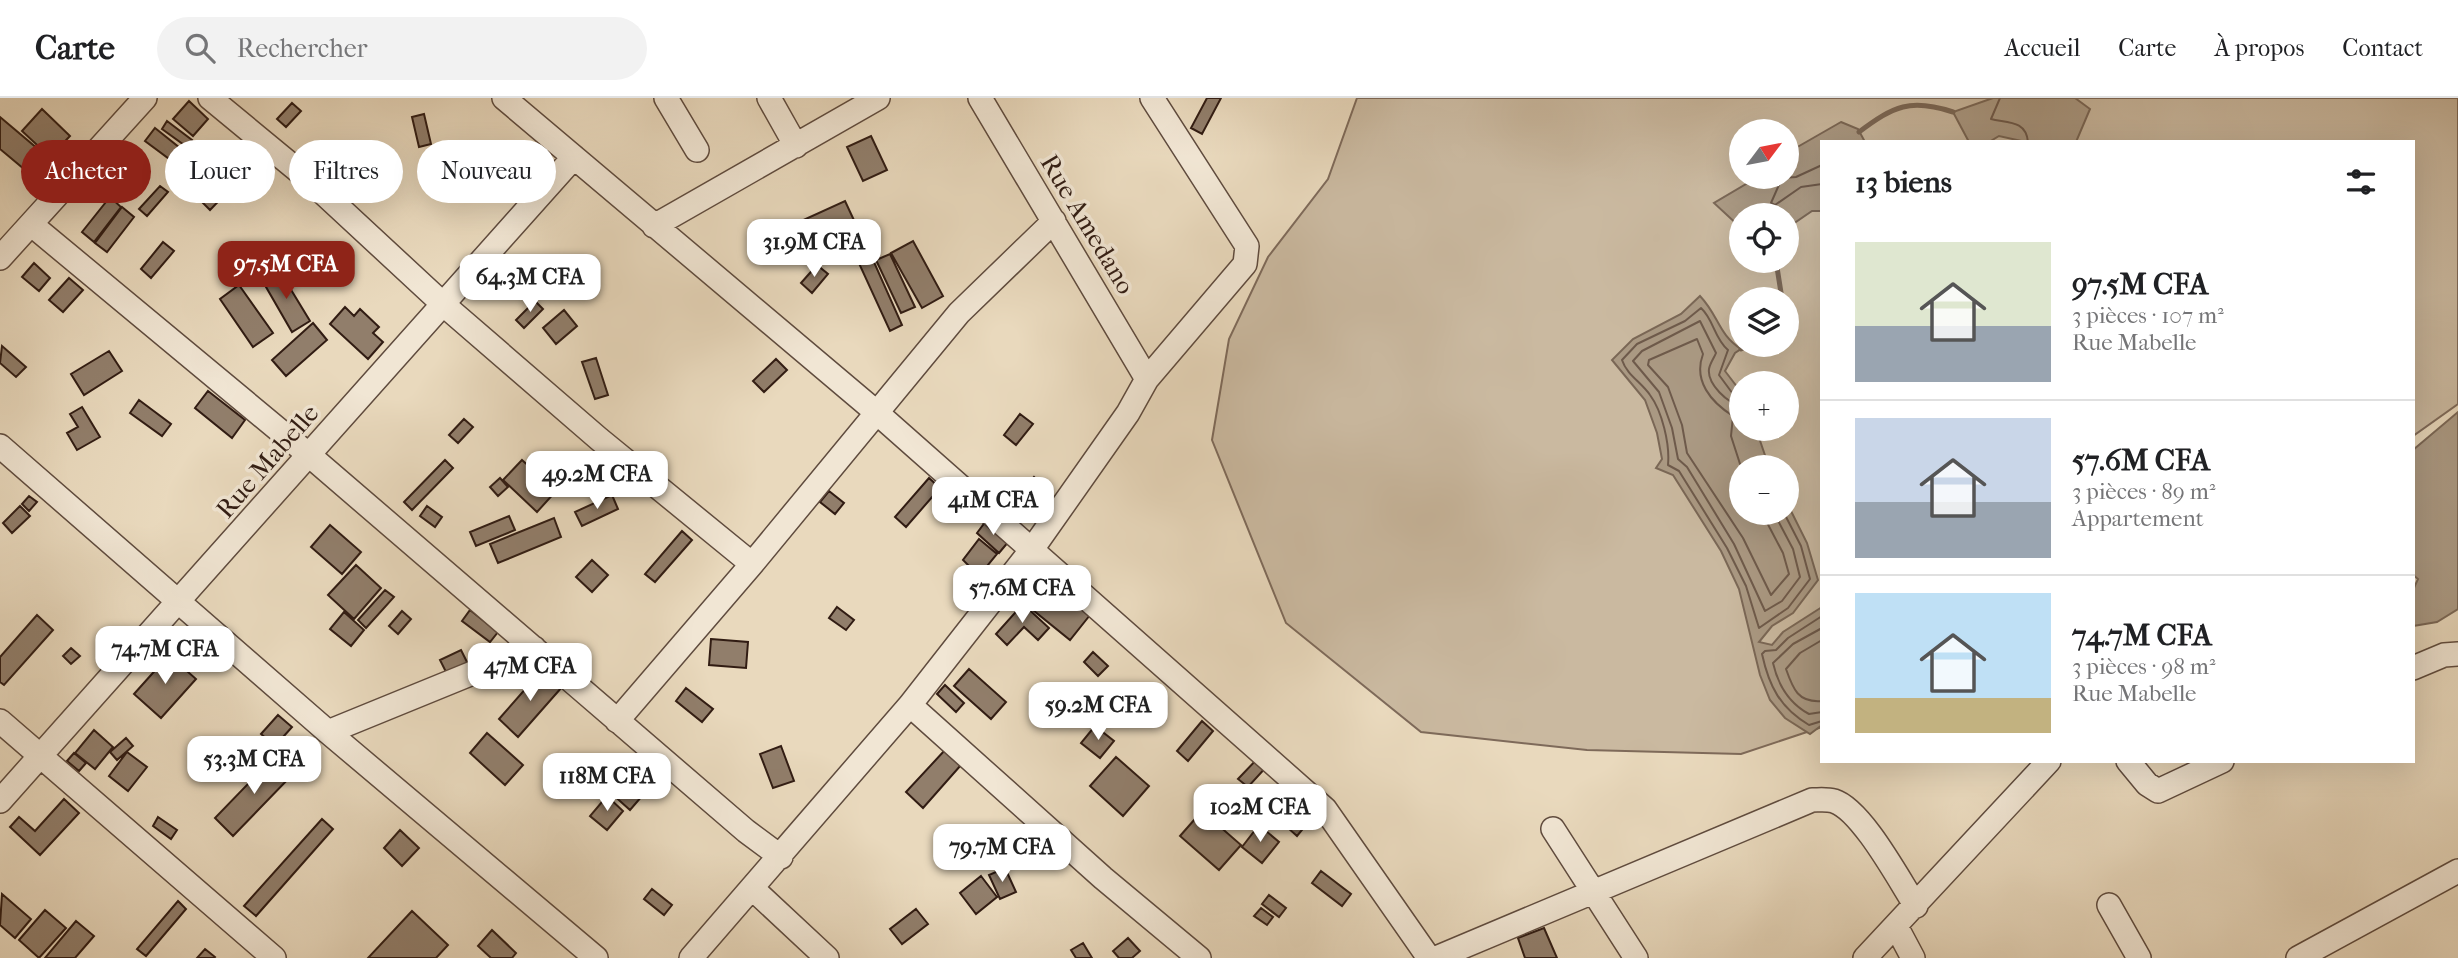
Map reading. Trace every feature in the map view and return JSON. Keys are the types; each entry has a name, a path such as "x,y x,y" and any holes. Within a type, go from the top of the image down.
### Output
{"street":[{"path":"0,258 145,98"},
{"path":"210,98 307,178 444,305 599,439 752,564"},
{"path":"504,98 876,412 1033,548 1325,809 1429,958"},
{"path":"666,98 697,150"},
{"path":"769,98 796,146"},
{"path":"654,226 878,98"},
{"name":"Rue Amedano","path":"980,98 1147,379"},
{"path":"691,958 753,890 911,705 1033,548 1128,413 1147,379 1245,264 1247,246 1152,98"},
{"name":"Rue Mabelle","path":"0,801 574,157"},
{"path":"617,721 752,564 960,313 1054,221"},
{"path":"32,225 309,455 617,721 781,857"},
{"path":"0,446 328,732 596,958"},
{"path":"328,732 534,648"},
{"path":"2415,667 2444,654 2458,653"},
{"path":"911,705 1103,878 1199,958"},
{"path":"0,721 274,958"},
{"path":"1865,958 2047,763"},
{"path":"2130,763 2147,785 2158,791 2218,763"},
{"path":"1436,958 1812,800 1832,800 1843,805 1856,819 1916,906"},
{"path":"1553,829 1636,958"},
{"path":"2298,958 2458,871"},
{"path":"753,890 827,958"},
{"path":"2109,905 2139,958"},
{"path":"1896,926 1913,958"}],"shaded area":[{"path":"1357,98 2458,98 2458,404 2415,435 2415,140 1820,140 1820,728 1741,754 1587,750 1421,732 1286,623 1212,440 1229,339 1268,257 1328,179"}],"water":[{"path":"1993,98 2075,98 2090,109 2077,140 2017,140 1999,136 1992,140 1968,140 1953,112"},
{"path":"1841,122 1858,129 1864,140 1820,140 1820,211 1812,211 1799,220 1799,203 1729,203 1729,217 1714,203 1738,189 1799,189 1799,146"},
{"path":"1700,296 1729,338 1729,357 1733,357 1725,371 1729,376 1729,441 1760,441 1765,455 1729,455 1729,525 1798,525 1807,543 1818,580 1793,613 1772,626 1759,642 1772,645 1783,632 1820,608 1820,726 1810,734 1785,718 1770,700 1760,675 1739,589 1721,551 1673,475 1656,468 1662,459 1657,433 1645,400 1612,360 1633,339 1681,314"},
{"path":"2458,412 2458,609 2437,622 2415,626 2415,586 2418,579 2415,577 2415,448"}],"building":[{"path":"1207,98 1221,98 1202,134 1191,128"},
{"path":"189,101 208,119 193,136 173,119"},
{"path":"292,103 301,111 286,127 277,119"},
{"path":"42,109 70,136 66,140 32,140 22,131"},
{"path":"424,114 430,140 417,140 412,117"},
{"path":"0,117 27,140 21,140 21,166 0,149"},
{"path":"167,121 192,140 177,140 162,129"},
{"path":"155,128 170,140 165,140 165,156 151,145 151,140 146,140"},
{"path":"871,136 887,170 863,181 847,147"},
{"path":"160,186 165,190 165,195 147,216 139,209 144,203 151,203 151,196"},
{"path":"845,201 859,231 813,252 799,222"},
{"path":"105,203 117,203 121,207 94,242 82,232"},
{"path":"203,203 217,203 210,210"},
{"path":"122,207 134,217 107,252 95,243"},
{"path":"913,241 943,296 922,308 891,253"},
{"path":"163,242 174,251 151,278 141,269"},
{"path":"865,242 902,325 890,331 852,248"},
{"path":"890,254 915,307 901,313 876,260"},
{"path":"34,263 50,278 39,291 22,277"},
{"path":"817,265 828,274 812,293 801,283"},
{"path":"279,270 310,321 292,332 262,280"},
{"path":"69,278 83,290 63,312 49,300"},
{"path":"239,285 273,333 253,347 220,299"},
{"path":"535,301 543,309 524,328 516,320"},
{"path":"345,307 354,316 360,309 379,327 373,333 383,342 368,359 330,324"},
{"path":"564,310 577,326 556,344 543,328"},
{"path":"313,323 327,340 286,376 272,360"},
{"path":"2,346 26,367 16,377 0,363"},
{"path":"109,351 122,371 84,395 71,374"},
{"path":"596,358 608,395 595,399 582,362"},
{"path":"776,359 787,370 764,392 753,381"},
{"path":"208,391 245,420 232,438 195,408"},
{"path":"139,400 171,424 162,436 130,413"},
{"path":"82,407 100,437 77,450 67,433 78,427 70,414"},
{"path":"1020,414 1033,424 1016,445 1004,435"},
{"path":"464,419 473,427 458,443 449,435"},
{"path":"445,460 453,468 412,510 404,502"},
{"path":"522,460 556,491 537,512 503,480"},
{"path":"584,462 593,471 578,488 568,479"},
{"path":"560,473 568,481 558,492 550,485"},
{"path":"1034,477 1047,489 1028,511 1015,499"},
{"path":"500,478 508,487 498,496 490,487"},
{"path":"929,478 940,488 906,527 895,517"},
{"path":"829,491 844,503 835,514 820,502"},
{"path":"612,495 618,509 582,526 575,512"},
{"path":"29,496 37,502 29,511 22,504"},
{"path":"20,506 30,516 12,533 3,523"},
{"path":"427,506 442,517 435,527 420,516"},
{"path":"509,516 515,530 476,546 470,532"},
{"path":"554,518 561,537 498,563 490,544"},
{"path":"986,521 1009,541 999,553 977,533"},
{"path":"330,525 361,552 342,574 311,547"},
{"path":"682,531 692,540 655,582 645,574"},
{"path":"979,539 997,554 979,576 963,560"},
{"path":"592,560 608,575 592,592 576,577"},
{"path":"356,565 381,588 354,619 328,595"},
{"path":"1045,586 1056,595 1059,590 1090,615 1070,640 1028,606"},
{"path":"385,590 394,597 366,628 358,620"},
{"path":"1023,604 1049,628 1038,640 1024,627 1007,645 996,634"},
{"path":"837,607 854,620 846,630 829,618"},
{"path":"470,610 498,632 490,642 462,621"},
{"path":"402,611 411,619 398,634 389,626"},
{"path":"344,612 364,630 351,646 330,629"},
{"path":"37,615 53,630 4,685 0,682 0,657"},
{"path":"711,639 748,642 746,668 709,665"},
{"path":"71,648 80,656 71,664 63,656"},
{"path":"461,650 468,664 447,674 440,660"},
{"path":"1093,652 1108,666 1098,676 1084,662"},
{"path":"169,655 196,679 161,718 134,694"},
{"path":"969,669 1006,702 991,719 954,686"},
{"path":"542,670 562,687 518,737 499,719"},
{"path":"945,685 964,703 956,712 937,694"},
{"path":"686,688 713,709 702,722 676,701"},
{"path":"1058,693 1076,704 1062,725 1044,714"},
{"path":"278,715 292,727 275,746 261,734"},
{"path":"1202,721 1213,731 1188,761 1177,751"},
{"path":"1095,726 1114,741 1100,758 1081,743"},
{"path":"94,730 113,747 95,769 75,753"},
{"path":"487,733 523,765 505,785 470,753"},
{"path":"126,738 133,746 117,760 110,752"},
{"path":"781,746 794,781 773,788 760,754"},
{"path":"945,750 961,765 923,808 906,792"},
{"path":"127,752 147,767 128,791 109,776"},
{"path":"74,753 86,763 79,771 67,761"},
{"path":"275,756 293,774 233,836 215,818"},
{"path":"1116,757 1149,786 1123,816 1090,786"},
{"path":"1259,757 1268,765 1248,787 1238,779"},
{"path":"629,772 648,789 630,810 611,793"},
{"path":"607,796 623,811 607,830 590,816"},
{"path":"64,799 79,813 40,855 10,827 19,817 35,831"},
{"path":"1310,802 1319,809 1297,836 1288,828"},
{"path":"1202,811 1241,845 1219,870 1180,836"},
{"path":"158,817 177,830 171,839 153,826"},
{"path":"322,819 333,829 256,916 244,906"},
{"path":"1259,825 1279,842 1262,863 1242,847"},
{"path":"400,830 419,848 402,866 384,848"},
{"path":"1005,868 1016,892 1000,899 989,875"},
{"path":"1321,871 1351,894 1342,906 1312,883"},
{"path":"981,876 997,897 976,914 960,893"},
{"path":"652,889 672,905 664,915 644,899"},
{"path":"2,894 31,919 15,938 0,925"},
{"path":"1269,895 1286,908 1279,917 1262,904"},
{"path":"178,901 186,909 146,956 137,949"},
{"path":"1261,908 1273,917 1267,925 1254,916"},
{"path":"916,909 928,924 902,944 890,929"},
{"path":"45,910 66,928 39,958 19,940"},
{"path":"412,911 448,945 436,958 368,958"},
{"path":"76,921 94,936 75,958 45,958"},
{"path":"1544,928 1557,958 1525,958 1518,938"},
{"path":"492,930 516,953 512,958 491,958 478,946"},
{"path":"1128,938 1140,951 1132,958 1119,958 1113,951"},
{"path":"1083,943 1092,958 1076,958 1071,950"},
{"path":"205,949 215,957 197,958"}],"waterway":[{"path":"1859,132 1882,116 1903,107 1925,106 1953,112"},
{"path":"1778,273 1780,287"}]}
